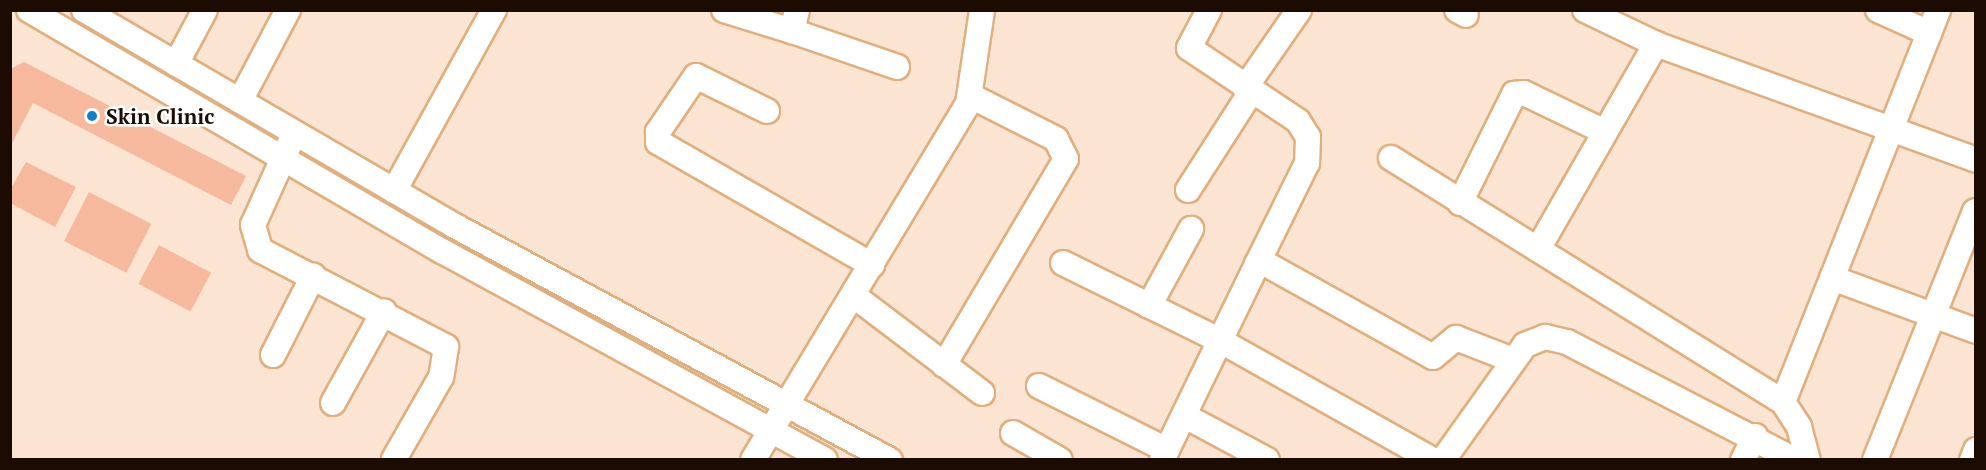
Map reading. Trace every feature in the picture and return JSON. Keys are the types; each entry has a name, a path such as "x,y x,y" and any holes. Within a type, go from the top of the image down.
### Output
{"street":[{"path":"29,10 282,158 825,459"},
{"path":"84,10 121,20 176,64 394,190 786,406 890,459"},
{"path":"176,64 205,10"},
{"path":"240,101 288,10"},
{"path":"394,190 494,10"},
{"path":"724,10 795,21 897,67"},
{"path":"753,459 872,266 971,96 982,10"},
{"path":"1039,386 1164,455 1185,416 1310,150 1298,121 1248,90 1189,48 1209,10"},
{"path":"1188,190 1299,10"},
{"path":"1586,10 1656,44 1890,132 1976,160"},
{"path":"1878,10 1929,33"},
{"path":"1783,402 1938,10"},
{"path":"1538,249 1656,44"},
{"path":"767,111 696,76 658,132 658,142 872,266"},
{"path":"1460,203 1514,94 1524,93 1605,132"},
{"path":"944,365 1066,159 1056,138 971,96"},
{"path":"296,133 282,158 252,225 253,237 260,250 438,338 446,347 448,361 394,459"},
{"path":"1391,158 1783,402 1799,427 1808,459"},
{"path":"1875,459 1975,211"},
{"path":"1149,306 1191,229"},
{"path":"1064,263 1219,340 1433,459"},
{"path":"1257,264 1266,264 1433,357 1456,338 1513,360"},
{"path":"273,355 313,276"},
{"path":"1832,278 1976,331"},
{"path":"854,295 982,393"},
{"path":"333,403 384,311"},
{"path":"1443,459 1525,345 1545,337 1567,342 1755,436 1795,459"},
{"path":"1185,416 1267,459"},
{"path":"1013,433 1060,459"},
{"path":"1743,459 1755,436"},
{"path":"1972,459 1976,450"}],"building":[{"path":"24,62 246,176 231,205 33,103 10,147 10,69"},
{"path":"26,162 76,187 55,227 10,203 10,190"},
{"path":"89,192 151,224 126,273 64,241"},
{"path":"159,245 211,273 190,312 138,284"}],"place":[{"name":"Skin Clinic","path":"92,116"}]}
